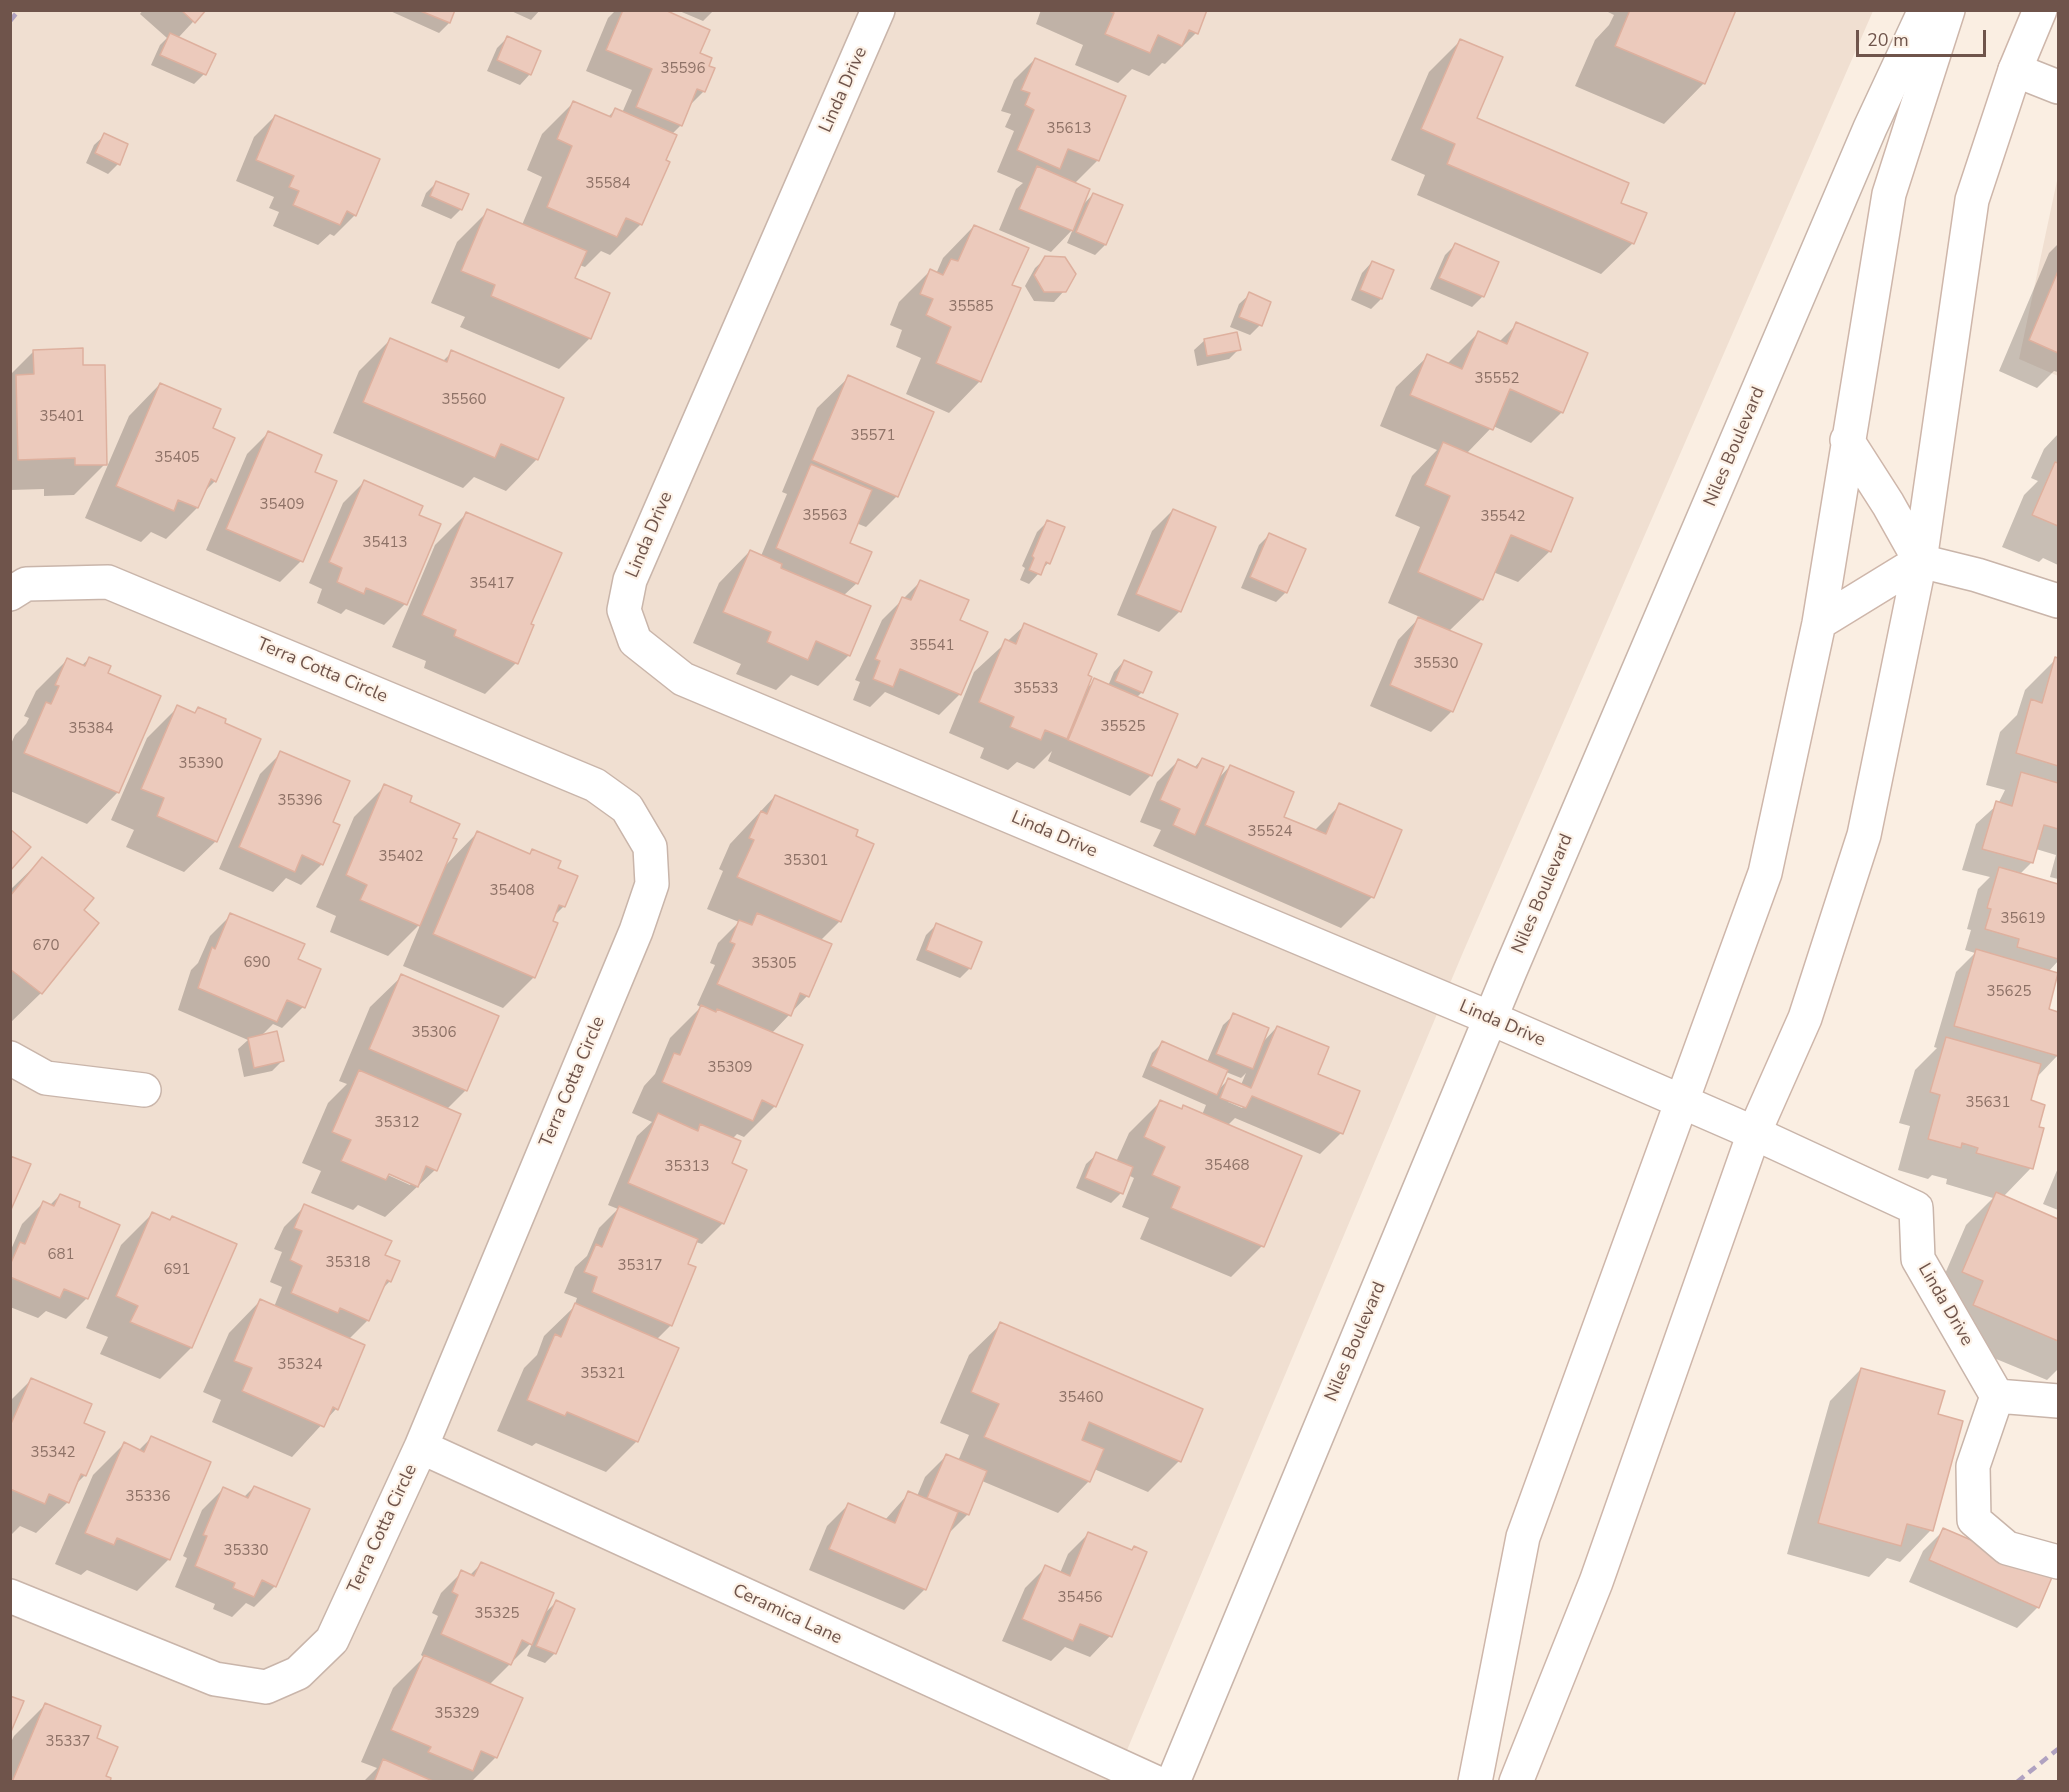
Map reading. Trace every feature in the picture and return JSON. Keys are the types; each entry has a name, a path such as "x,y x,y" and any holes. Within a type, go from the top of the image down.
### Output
{"street":[{"name":"Linda Drive","path":"878,10 630,580 624,610 635,641 683,680 1490,1018 1754,1133 1916,1208 1918,1259 1997,1396"},
{"name":"Niles Boulevard","path":"1173,1782 1490,1018 1870,128 1925,10"},
{"path":"1475,1782 1523,1537 1684,1102 1765,873 1819,623 1847,440 1889,194 1948,10"},
{"path":"1516,1782 1596,1582 1754,1133 1805,1018 1864,835 1920,561 1972,200 2015,70 2040,10"},
{"path":"2015,70 2058,87"},
{"path":"1847,440 1888,504 1920,561"},
{"path":"1819,623 1920,561 1977,575 2058,601"},
{"name":"Terra Cotta Circle","path":"10,594 26,584 108,582 594,785 627,808 651,847 652,884 636,931 421,1447 332,1640 298,1673 266,1687 215,1679 10,1596"},
{"path":"10,1058 46,1078 144,1090"},
{"path":"2058,1401 1997,1396 1973,1466 1974,1520 2007,1548 2058,1562"},
{"name":"Ceramica Lane","path":"421,1447 1155,1782"}],"shaded area":[{"path":"11,11 1873,11 1464,950 1114,1781 11,1782"},
{"path":"2058,176 2058,376 2019,359"}],"building":[{"path":"181,10 206,10 195,23"},
{"path":"418,10 455,10 450,23"},
{"path":"623,10 665,10 710,30 700,53 712,58 709,66 715,68 705,92 697,89 682,126 636,107 652,69 606,50"},
{"path":"1107,10 1207,10 1198,34 1189,30 1182,46 1158,35 1150,53 1105,34 1114,13"},
{"path":"1630,10 1736,10 1705,84 1615,46"},
{"path":"170,33 216,54 206,75 160,55"},
{"path":"507,36 541,51 531,75 497,60"},
{"path":"1460,39 1503,57 1477,118 1629,183 1621,203 1647,213 1634,244 1447,164 1455,144 1421,129"},
{"path":"1035,58 1126,96 1099,161 1068,149 1060,169 1017,150 1034,110 1025,105 1030,93 1021,90"},
{"path":"573,101 611,117 615,108 677,135 666,160 670,162 642,225 626,218 617,237 547,207 572,146 557,139"},
{"path":"275,115 380,159 356,216 347,211 340,225 293,205 299,191 289,187 294,176 256,160"},
{"path":"104,133 128,144 120,165 95,153"},
{"path":"1037,166 1090,189 1073,231 1019,209"},
{"path":"436,181 469,194 462,210 430,196"},
{"path":"1093,193 1123,205 1106,245 1076,232"},
{"path":"487,209 587,251 575,278 610,293 591,339 491,296 495,285 461,271"},
{"path":"974,225 1029,248 1012,285 1021,288 981,382 936,363 951,327 926,315 933,299 920,294 930,269 943,275 951,259 958,261"},
{"path":"1455,243 1499,262 1484,297 1439,278"},
{"path":"1045,256 1065,257 1076,274 1066,292 1044,292 1034,275"},
{"path":"1372,261 1394,270 1382,299 1360,290"},
{"path":"2058,271 2058,353 2029,340"},
{"path":"1249,292 1271,302 1262,326 1239,317"},
{"path":"1516,322 1588,353 1563,413 1510,389 1493,430 1410,395 1427,354 1462,369 1478,331 1507,344"},
{"path":"1237,332 1241,350 1207,356 1204,339"},
{"path":"390,338 447,362 451,350 564,398 538,460 501,444 495,458 363,402"},
{"path":"83,348 83,365 105,365 107,465 75,465 75,458 18,460 16,375 34,374 33,350"},
{"path":"848,375 934,412 898,497 812,460"},
{"path":"160,383 221,409 213,428 235,438 216,482 211,479 198,508 178,500 174,511 116,486"},
{"path":"268,431 322,455 315,472 337,481 303,562 226,529"},
{"path":"1443,442 1573,498 1551,552 1511,535 1483,600 1418,572 1450,496 1425,485"},
{"path":"2055,462 2058,463 2058,526 2032,515"},
{"path":"811,464 872,490 850,543 872,552 858,584 776,548"},
{"path":"364,480 423,506 419,515 441,524 407,605 366,588 364,594 337,582 342,568 329,562"},
{"path":"1173,509 1216,527 1181,612 1136,594"},
{"path":"466,512 562,553 531,624 534,625 518,664 454,636 456,630 422,615"},
{"path":"1047,520 1065,527 1050,564 1046,562 1041,575 1029,570 1034,558 1032,556"},
{"path":"1269,533 1306,549 1287,593 1250,577"},
{"path":"750,550 782,564 781,568 871,606 850,656 816,641 808,660 767,642 771,632 723,612"},
{"path":"920,580 969,600 960,620 988,632 961,695 900,669 893,687 873,679 880,661 875,659 902,597 911,600"},
{"path":"1418,617 1482,644 1453,712 1390,685"},
{"path":"1024,623 1097,654 1088,675 1092,677 1067,739 1045,730 1041,740 1010,727 1014,717 979,702 1005,639 1016,644"},
{"path":"89,657 111,666 108,673 161,696 119,793 24,753 46,702 51,704 59,686 55,685 67,658 85,666"},
{"path":"2055,657 2058,658 2058,766 2016,753 2031,699 2042,703"},
{"path":"1124,660 1152,672 1143,693 1115,681"},
{"path":"1094,678 1178,714 1152,776 1068,740"},
{"path":"177,705 195,713 198,707 226,719 225,723 261,739 217,842 157,816 164,798 141,789"},
{"path":"280,751 350,781 333,822 340,825 323,865 302,855 295,872 239,847"},
{"path":"1202,758 1224,767 1195,835 1173,825 1180,809 1160,800 1178,759 1197,768"},
{"path":"1230,765 1294,792 1284,817 1326,834 1339,803 1402,830 1374,898 1205,825"},
{"path":"2021,772 2058,783 2058,829 2044,825 2033,863 1982,849 1996,801 2012,806"},
{"path":"384,784 412,796 410,802 460,824 453,838 457,839 420,926 360,900 367,885 346,875"},
{"path":"775,795 858,830 856,836 874,844 841,922 737,877 754,840 749,838 761,811 767,814"},
{"path":"10,829 31,847 10,871"},
{"path":"477,831 530,854 532,849 561,861 558,868 578,876 565,907 559,905 553,921 558,923 535,978 433,934"},
{"path":"42,857 94,898 84,910 99,923 42,994 10,969 10,896"},
{"path":"1999,867 2058,884 2058,959 2017,947 2019,939 1985,929 1991,909 1987,908"},
{"path":"230,913 305,944 298,959 321,969 305,1008 287,1000 277,1022 198,988 212,947 215,949"},
{"path":"757,913 832,944 809,997 800,993 791,1016 717,984 735,944 730,942 739,920 752,925"},
{"path":"936,923 982,942 971,969 926,950"},
{"path":"1976,949 2058,973 2049,1009 2058,1012 2058,1056 1954,1026"},
{"path":"401,974 499,1016 467,1091 369,1049"},
{"path":"701,1005 716,1012 717,1009 803,1045 776,1107 762,1100 753,1121 662,1082 674,1053 680,1055"},
{"path":"1233,1013 1269,1028 1253,1069 1216,1054"},
{"path":"1277,1026 1329,1047 1318,1074 1360,1091 1343,1134 1252,1096 1246,1108 1220,1098 1228,1078 1251,1088"},
{"path":"277,1031 284,1061 254,1068 248,1038"},
{"path":"1946,1037 2041,1064 2031,1100 2045,1105 2039,1127 2044,1128 2033,1169 1976,1153 1978,1148 1962,1143 1961,1148 1928,1139 1940,1095 1930,1092"},
{"path":"1162,1041 1228,1070 1217,1095 1151,1066"},
{"path":"359,1070 461,1114 437,1171 426,1166 418,1187 389,1174 386,1180 341,1161 351,1140 332,1132"},
{"path":"1160,1100 1182,1109 1183,1105 1302,1156 1264,1247 1171,1208 1180,1187 1152,1175 1165,1147 1144,1137"},
{"path":"658,1113 698,1131 700,1124 741,1141 732,1163 747,1170 724,1224 628,1183"},
{"path":"1096,1152 1133,1167 1123,1194 1085,1178"},
{"path":"10,1156 31,1164 10,1212"},
{"path":"1996,1192 2058,1219 2058,1341 1973,1305 1983,1281 1962,1272"},
{"path":"60,1194 80,1202 79,1207 120,1225 88,1299 64,1289 60,1298 10,1277 10,1265 20,1242 25,1244 43,1201 54,1206"},
{"path":"304,1204 392,1241 385,1255 400,1261 391,1282 387,1280 369,1321 340,1308 338,1313 291,1293 302,1266 290,1260 302,1231 294,1228"},
{"path":"619,1206 698,1239 688,1264 696,1267 672,1326 592,1292 597,1277 584,1272 596,1244 602,1247"},
{"path":"152,1212 170,1220 172,1216 237,1244 192,1348 130,1322 138,1306 116,1296"},
{"path":"260,1299 365,1345 338,1410 333,1407 324,1427 242,1391 252,1368 234,1361"},
{"path":"575,1303 679,1348 638,1442 567,1412 565,1416 527,1400 555,1334 561,1337"},
{"path":"1000,1322 1203,1409 1181,1462 1089,1422 1082,1440 1104,1449 1090,1482 984,1437 999,1404 971,1392"},
{"path":"1861,1368 1945,1391 1938,1414 1963,1421 1933,1531 1907,1524 1901,1546 1818,1523"},
{"path":"31,1378 92,1404 84,1423 105,1432 86,1476 81,1474 69,1503 49,1494 45,1504 10,1489 10,1426"},
{"path":"151,1436 211,1462 170,1560 117,1538 114,1545 85,1533 124,1442 144,1452"},
{"path":"946,1454 987,1471 969,1515 927,1498"},
{"path":"254,1486 310,1509 276,1587 262,1580 254,1597 233,1588 235,1583 195,1566 207,1536 203,1535 223,1487 248,1498"},
{"path":"908,1491 958,1512 926,1590 829,1549 848,1503 895,1523"},
{"path":"1943,1528 2053,1575 2039,1608 1929,1560"},
{"path":"1088,1532 1132,1550 1134,1546 1147,1552 1112,1637 1080,1624 1073,1641 1022,1619 1045,1565 1070,1576"},
{"path":"481,1562 554,1593 532,1645 522,1640 511,1665 441,1634 458,1595 452,1592 461,1570 474,1576"},
{"path":"556,1600 575,1609 556,1654 536,1646"},
{"path":"424,1655 523,1698 497,1758 481,1751 473,1771 428,1752 431,1747 391,1730"},
{"path":"10,1696 24,1701 10,1734"},
{"path":"45,1703 101,1726 97,1738 118,1747 106,1776 111,1778 110,1782 12,1782"},
{"path":"383,1759 435,1782 374,1782"}],"railway":[{"path":"10,21 19,10"},
{"path":"2017,1782 2058,1749"}]}
